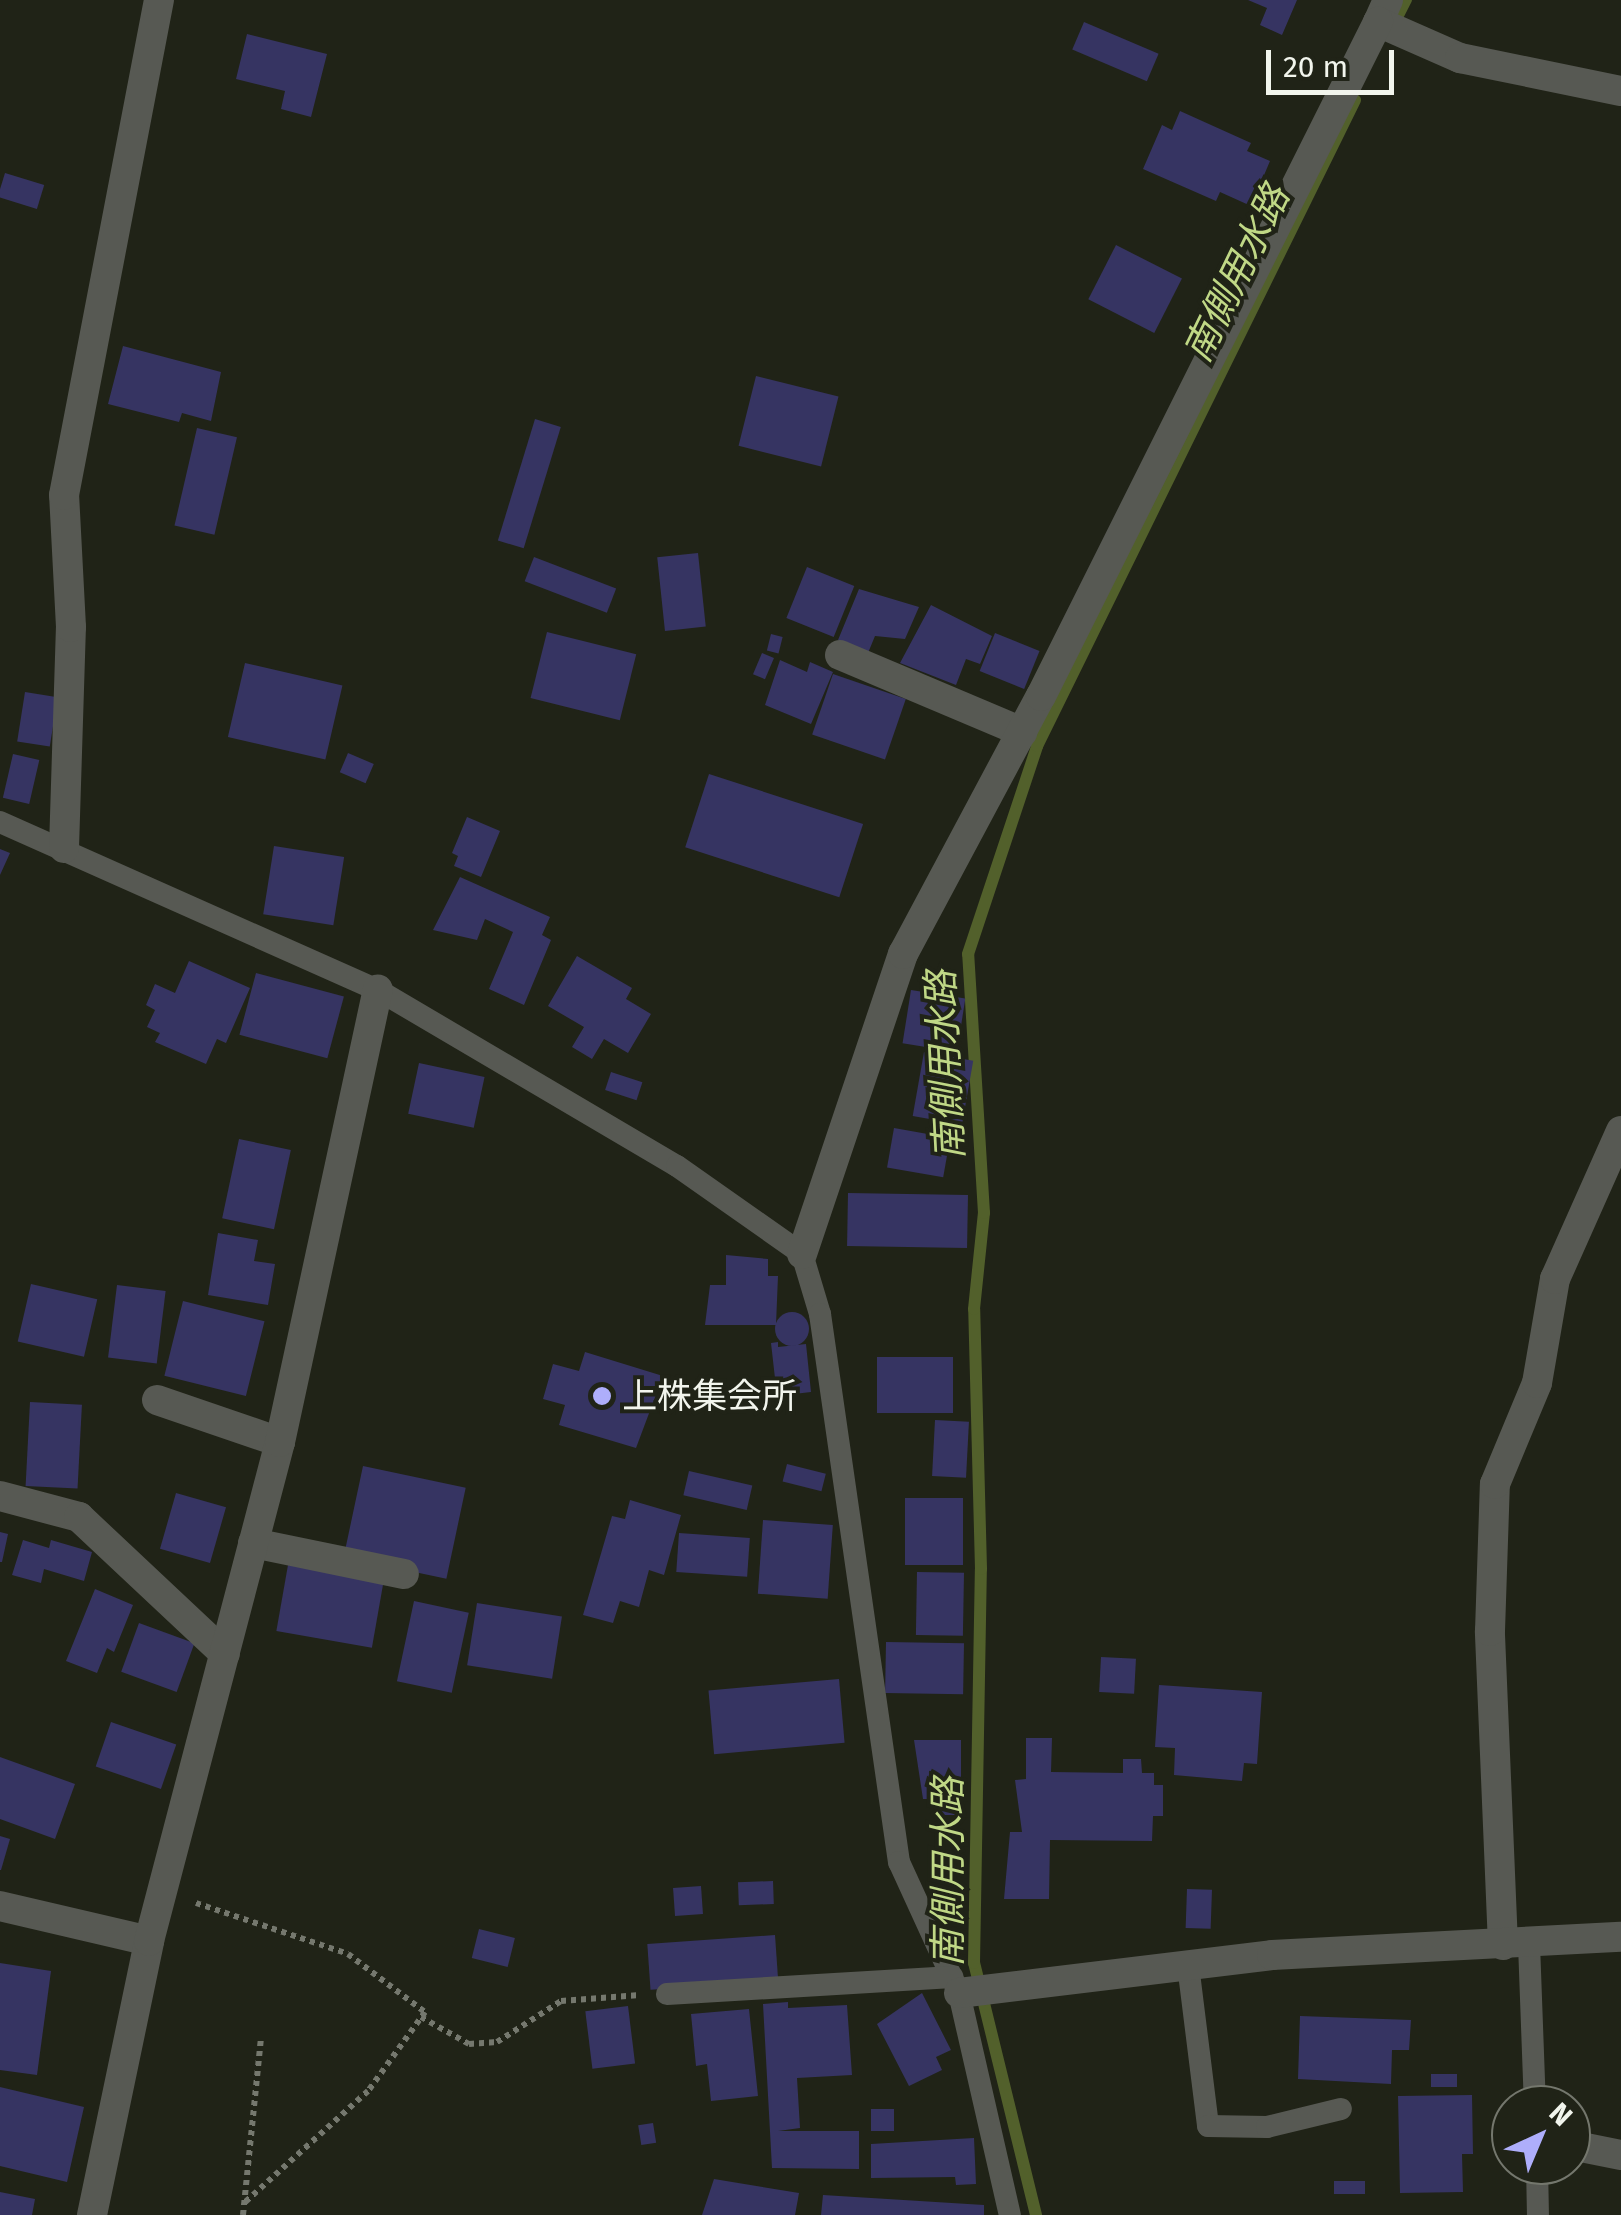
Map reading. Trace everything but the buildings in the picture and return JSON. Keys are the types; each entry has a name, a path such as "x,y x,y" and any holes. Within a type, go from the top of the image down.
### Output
{"street":[{"path":"64,848 71,628 64,495 159,0"},
{"path":"802,1254 903,954 1022,732 1383,11 1460,58 1621,91"},
{"path":"840,655 1022,732"},
{"path":"92,2215 149,1941 166,1894 280,1442 378,990"},
{"path":"1516,1944 1490,1631 1495,1484 1521,1434 1537,1383 1555,1279 1621,1131"},
{"path":"156,1400 280,1442"},
{"path":"0,1496 78,1516 225,1654"},
{"path":"254,1543 404,1574"},
{"path":"0,1906 149,1941"},
{"path":"956,1985 1188,1965 1621,1937"},
{"path":"1591,2148 1621,2155"}],"lane":[{"path":"0,822 378,990 677,1166 802,1254 820,1314 899,1862 956,1985 1010,2215"},
{"path":"1516,1944 1533,2085"},
{"path":"1188,1965 1208,2126 1268,2127 1340,2110"},
{"path":"667,1994 956,1985"},
{"path":"1537,2185 1538,2215"}],"path":[{"path":"166,1894 348,1954 382,1975 425,2012 368,2091 244,2203"},
{"path":"421,2017 469,2044 497,2042 561,2001 667,1994"},
{"path":"243,2215 261,2038"}],"waterway":[{"name":"南側用水路","path":"1391,29 1406,0"},
{"name":"南側用水路","path":"1036,2215 974,1963 981,1569 974,1309 984,1213 968,954 1037,746 1355,100"}],"place":[{"name":"上株集会所","path":"602,1396"}]}
